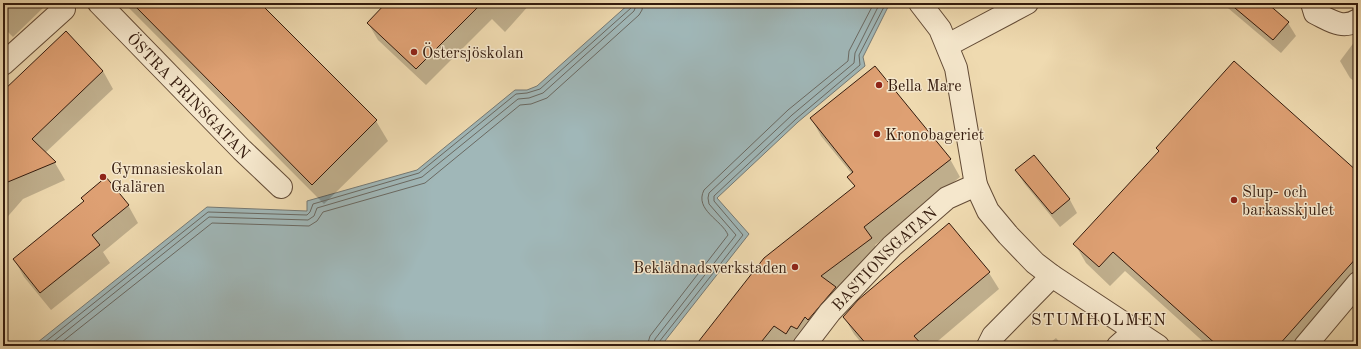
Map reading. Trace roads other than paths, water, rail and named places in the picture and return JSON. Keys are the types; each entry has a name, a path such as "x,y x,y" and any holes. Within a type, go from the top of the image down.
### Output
{"street":[{"name":"ÖSTRA PRINSGATAN","path":"99,3 242,150 281,187"},
{"path":"920,3 940,29 948,45 956,68 976,185 988,211 1008,235 1035,263 1052,276 1136,330 1158,346"},
{"path":"948,45 1027,3"},
{"path":"1312,3 1316,12 1340,25 1352,24 1358,20"},
{"path":"3,64 61,6"},
{"name":"BASTIONSGATAN","path":"804,346 830,312 892,246 946,198 976,185"},
{"path":"988,346 993,336 1052,276"},
{"path":"1305,346 1358,283"},
{"path":"1118,346 1136,330"}],"water":[{"path":"630,3 890,3 863,57 865,66 798,122 717,198 749,234 661,346 33,346 207,207 307,211 307,201 417,170 515,90 527,90 537,86"}],"place":[{"name":"Östersjöskolan","path":"414,52"},
{"name":"Bella Mare","path":"879,85"},
{"name":"Kronobageriet","path":"877,134"},
{"name":"Gymnasieskolan Galären","path":"103,177"},
{"name":"Slup- och barkasskjulet","path":"1234,200"},
{"name":"Beklädnadsverkstaden","path":"795,267"}],"district":[{"name":"STUMHOLMEN","path":"1099,319"}]}
